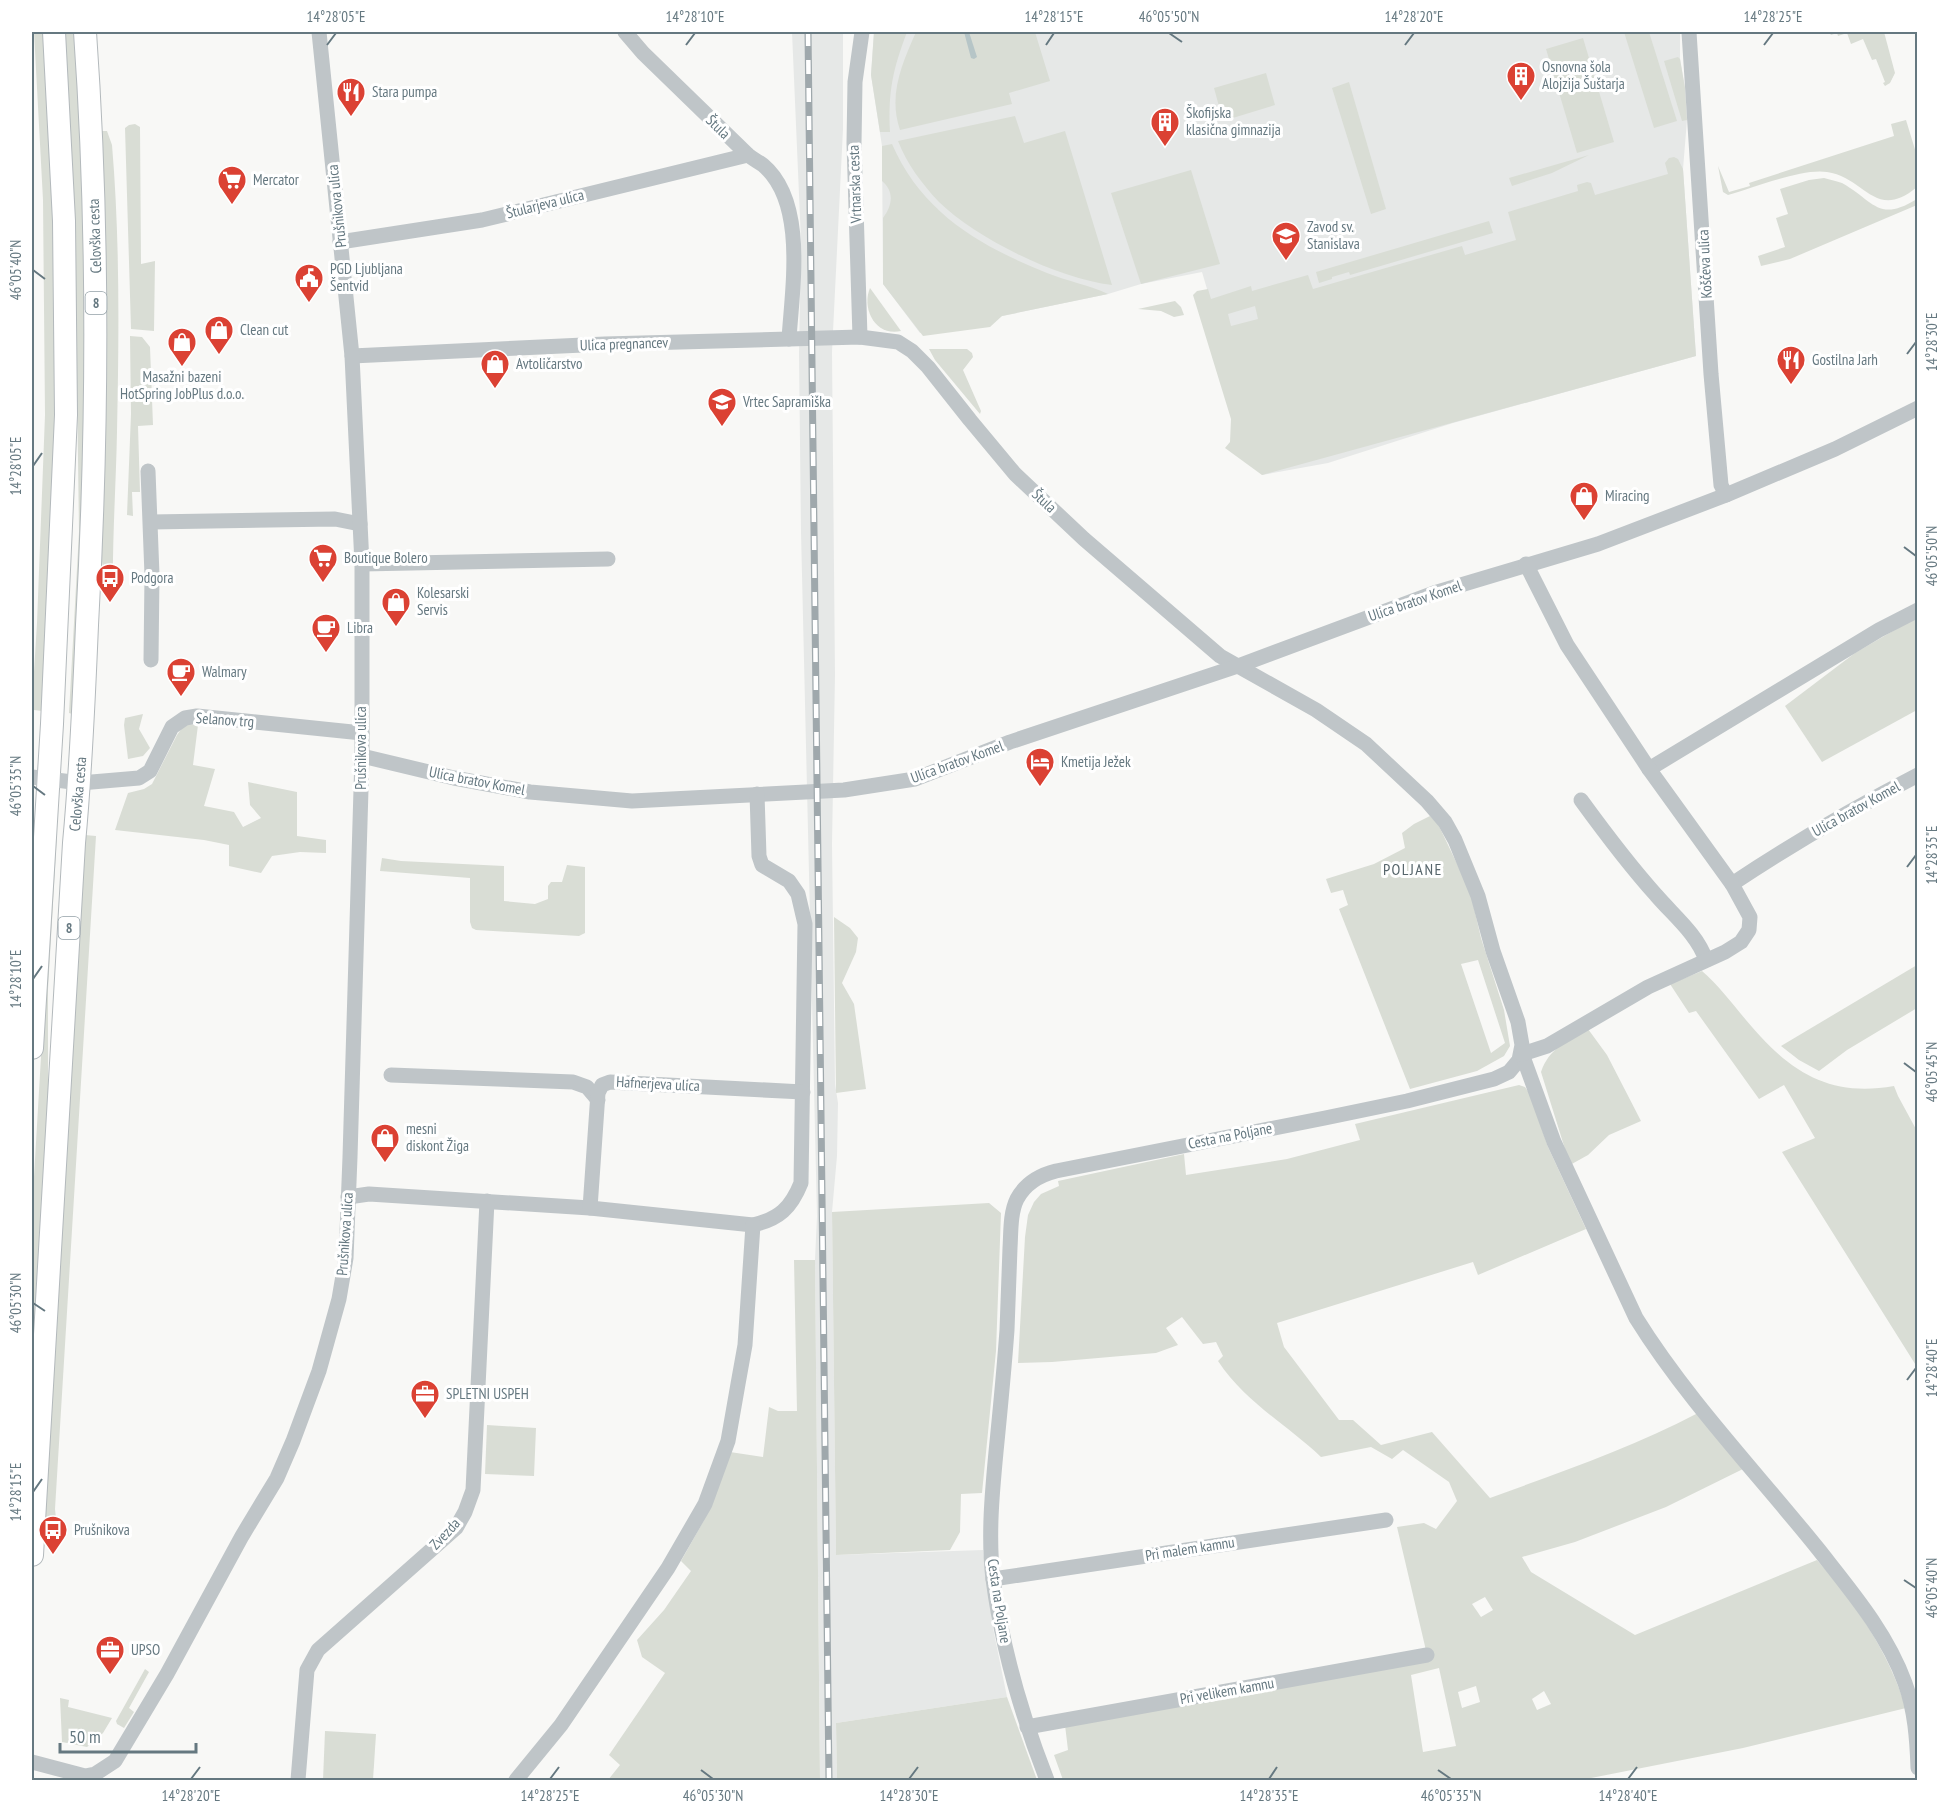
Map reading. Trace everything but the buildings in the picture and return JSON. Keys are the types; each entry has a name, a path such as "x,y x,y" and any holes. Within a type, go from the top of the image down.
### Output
{"main road":[{"name":"Celovška cesta","path":"32,1048 39,778 53,696 66,415 64,221 54,32"},
{"name":"Celovška cesta","path":"32,1555 74,843 84,726 96,446 93,183 84,32"}],"street":[{"name":"Prušnikova ulica","path":"115,1761 167,1674 242,1536 277,1478 319,1371 339,1299 346,1258 362,756 362,564 352,356 319,32"},
{"name":"Štula","path":"625,32 643,53 748,155 764,166 775,179 787,204 792,222 794,267 789,339"},
{"name":"Vrtnarska cesta","path":"860,337 854,143 855,82 862,32"},
{"name":"Koščeva ulica","path":"1689,32 1712,374 1721,484 1726,495"},
{"name":"Štularjeva ulica","path":"340,242 482,220 748,155"},
{"name":"Štula","path":"860,337 898,342 912,351 928,367 1015,474 1084,539 1220,656 1238,666"},
{"name":"Ulica pregnancev","path":"352,356 605,344 860,337"},
{"name":"Ulica bratov Komel","path":"362,756 454,778 530,792 632,801 844,790 915,779 1021,738 1238,666 1434,593 1598,544 1726,495 1835,449 1917,408"},
{"path":"148,471 151,522 151,660"},
{"path":"151,522 335,519 360,525"},
{"path":"362,564 608,559"},
{"path":"1522,1054 1547,1046 1648,987 1725,952 1741,942 1749,930 1750,917 1748,909 1732,884 1648,769 1567,645 1526,564"},
{"path":"1648,769 1879,630 1917,610"},
{"path":"1238,666 1316,710 1366,744 1400,774 1445,822 1455,840 1478,896 1493,951 1518,1022 1522,1054 1554,1142 1636,1318 1652,1343 1704,1410 1865,1607 1905,1683 1914,1714 1917,1768"},
{"name":"Selanov trg","path":"39,778 80,783 139,778 150,771 172,727 185,718 209,716 362,733"},
{"name":"Ulica bratov Komel","path":"1732,884 1788,847 1917,775"},
{"path":"348,1197 369,1194 590,1208 753,1225 773,1220 796,1195 801,1183 805,924 798,894 789,881 762,865 759,856 757,794"},
{"path":"1581,800 1607,837 1655,895 1693,935 1706,960"},
{"name":"Cesta na Poljane","path":"1047,1780 1027,1727 1010,1662 993,1579 992,1492 1007,1330 1012,1219 1016,1200 1026,1187 1045,1174 1083,1164 1407,1101 1494,1079 1515,1067 1522,1054"},
{"path":"391,1076 573,1082 587,1087 598,1100"},
{"name":"Hafnerjeva ulica","path":"590,1208 598,1093 602,1085 610,1082 803,1092"},
{"name":"Zvezda","path":"298,1780 307,1670 318,1650 456,1528 473,1490 487,1202"},
{"path":"516,1780 568,1715 668,1568 705,1504 728,1442 745,1345 753,1225"},
{"name":"Pri malem kamnu","path":"993,1579 1386,1520"},
{"name":"Pri velikem kamnu","path":"1027,1727 1427,1655"},
{"path":"32,1762 85,1776 95,1774 115,1761"},
{"path":"106,1780 115,1761"}],"shaded area":[{"path":"34,32 44,32 54,200 56,414 42,711 34,710 32,704 45,415 43,200"},
{"path":"64,32 75,32 85,239 85,461 72,714 69,713 79,532 75,238"},
{"path":"792,32 843,32 843,129 832,352 835,675 832,844 835,1084 838,1103 837,1156 832,1212 836,1555 983,1550 993,1628 1007,1697 836,1723 837,1780 820,1780 815,1260 817,1216 801,532 799,354 801,241"},
{"name":"Zavod sv. Stanislava","path":"874,32 1680,32 1680,59 1687,120 1683,169 1696,356 1453,423 1328,463 1262,475 1202,272 920,333 883,284 882,146 871,75"},
{"path":"874,32 907,32 892,80 890,132 880,132 871,75"},
{"path":"916,32 1035,32 1050,81 1009,93 1012,104 900,130 895,104 896,92 906,56"},
{"path":"964,32 969,32 977,57 974,59 971,58"},
{"path":"1624,32 1649,32 1677,121 1654,128"},
{"path":"1829,32 1884,32 1895,73 1890,83 1885,86 1883,83 1885,82 1876,59 1872,60 1863,39 1851,44 1847,33 1838,36 1837,33 1831,35"},
{"path":"1583,38 1614,142 1577,153 1546,49"},
{"path":"1678,57 1685,88 1687,120 1682,121 1664,61"},
{"path":"1266,73 1275,105 1223,121 1214,88"},
{"path":"1349,82 1386,209 1371,214 1332,88"},
{"path":"1015,116 1024,143 1065,131 1112,285 1068,275 1044,266 996,243 975,230 939,202 910,166 898,141"},
{"path":"1906,120 1917,156 1917,187 1903,197 1891,200 1880,199 1851,181 1827,172 1804,173 1778,179 1728,195 1723,192 1718,166 1729,192 1750,186 1749,183 1894,136 1891,124"},
{"path":"135,124 140,127 141,264 155,261 154,331 131,329 125,128"},
{"path":"100,131 107,131 112,145 118,252 113,596 107,595 101,555 106,431 106,334"},
{"path":"892,144 919,189 937,208 976,239 1022,263 1108,294 1002,316 990,327 923,336 883,284 883,218 891,199 889,190 882,181 882,146"},
{"path":"1589,155 1552,173 1512,186 1509,178"},
{"path":"1669,158 1678,159 1683,169 1696,356 1262,475 1225,448 1230,442 1231,419 1193,295 1197,291 1208,289 1211,299 1251,286 1252,291 1308,275 1313,289 1462,246 1465,255 1516,240 1508,212 1578,191 1577,185 1587,182 1591,183 1595,195 1668,174 1665,163","holes":["1255,306 1258,319 1231,326 1228,314"]},
{"path":"1191,170 1220,264 1141,284 1111,193"},
{"path":"1824,178 1842,183 1877,207 1893,209 1917,199 1917,205 1790,259 1761,266 1758,256 1785,247 1776,218 1788,214 1780,189"},
{"path":"1489,221 1493,233 1350,275 1349,272 1319,283 1316,272"},
{"path":"870,288 901,331 884,330 873,320 868,304"},
{"path":"1175,301 1181,307 1184,315 1174,317 1161,311 1138,309"},
{"path":"130,336 142,337 150,347 153,425 138,426 140,492 132,492 133,516 127,515 131,414"},
{"path":"929,349 967,349 972,353 973,357 963,370 981,411 980,414 935,360"},
{"path":"1917,617 1917,710 1822,762 1785,706 1855,653"},
{"path":"143,714 139,729 150,748 143,756 128,759 125,718"},
{"path":"189,724 198,725 193,765 215,769 204,806 234,812 243,827 261,818 250,805 248,782 297,792 297,836 326,840 326,853 300,852 272,856 261,873 229,866 229,845 115,830 128,793 144,789 152,784 177,735"},
{"path":"1430,816 1438,824 1470,891 1481,938 1504,1010 1510,1046 1504,1056 1477,1071 1410,1089 1339,909 1348,905 1343,890 1331,893 1326,879 1374,864 1405,848 1402,833","holes":["1478,960 1505,1043 1491,1053 1461,964"]},
{"path":"54,834 57,834 48,989 48,1109 32,1393 32,1211"},
{"path":"85,835 96,836 55,1509 56,1546 50,1545 44,1516"},
{"path":"382,858 504,866 504,901 535,904 548,899 548,886 551,882 562,882 567,865 585,867 585,933 579,936 476,930 472,928 470,922 470,878 380,871"},
{"path":"834,917 850,928 858,938 856,952 842,983 854,1004 866,1089 836,1093"},
{"path":"1917,965 1917,1008 1847,1050 1819,1071 1799,1060 1781,1046"},
{"path":"1702,971 1775,1051 1805,1073 1837,1086 1873,1088 1894,1086 1917,1131 1917,1367 1782,1152 1815,1138 1784,1085 1759,1099 1696,1011 1689,1013 1670,984"},
{"path":"1588,1029 1607,1055 1641,1121 1609,1135 1588,1155 1570,1165 1541,1072 1554,1051"},
{"path":"1519,1085 1525,1087 1530,1094 1548,1147 1586,1229 1478,1275 1473,1262 1277,1323 1284,1347 1339,1420 1353,1420 1381,1445 1432,1432 1490,1498 1621,1448 1698,1413 1743,1469 1666,1507 1575,1542 1522,1557 1531,1572 1635,1635 1817,1560 1858,1611 1869,1629 1890,1667 1906,1708 1743,1748 1581,1780 1063,1780 1054,1755 1068,1750 1065,1725 1428,1659 1397,1527 1424,1523 1436,1529 1457,1501 1449,1482 1403,1450 1392,1459 1371,1447 1321,1457 1241,1389 1218,1361 1223,1356 1216,1342 1203,1344 1182,1317 1166,1328 1178,1345 1156,1353 1018,1363 1028,1215 1041,1194 1059,1186 1058,1181 1184,1154 1186,1175 1287,1159 1360,1140 1355,1124","holes":["1485,1597 1493,1610 1481,1617 1472,1604","1439,1668 1456,1746 1423,1752 1411,1675","1476,1686 1480,1702 1462,1708 1458,1692","1544,1691 1551,1704 1537,1710 1532,1699"]},
{"path":"989,1203 1001,1213 996,1351 982,1493 961,1494 960,1532 950,1550 836,1555 832,1212"},
{"path":"794,1260 815,1260 820,1780 608,1780 620,1765 609,1755 665,1673 642,1657 637,1640 664,1610 691,1571 681,1561 703,1522 730,1452 763,1457 769,1407 778,1411 797,1411"},
{"path":"487,1425 536,1428 534,1476 485,1474"},
{"path":"145,1669 149,1672 129,1708 134,1712 124,1728 116,1721"},
{"path":"1007,1697 1037,1780 837,1780 836,1723"},
{"path":"60,1698 69,1700 68,1707 112,1718 103,1733 87,1747 62,1742"},
{"path":"325,1731 376,1734 373,1780 323,1780"}],"railway":[{"path":"808,32 829,1780"}],"place":[{"name":"Osnovna šola Alojzija Šuštarja","path":"1521,102"},
{"name":"Stara pumpa","path":"351,118"},
{"name":"Škofijska klasična gimnazija","path":"1165,148"},
{"name":"Mercator","path":"232,206"},
{"name":"Zavod sv. Stanislava","path":"1286,262"},
{"name":"PGD Ljubljana Šentvid","path":"309,304"},
{"name":"Clean cut","path":"219,356"},
{"name":"Masažni bazeni HotSpring JobPlus d.o.o.","path":"182,368"},
{"name":"Gostilna Jarh","path":"1791,386"},
{"name":"Avtoličarstvo","path":"495,390"},
{"name":"Vrtec Sapramiška","path":"722,428"},
{"name":"Miracing","path":"1584,522"},
{"name":"Boutique Bolero","path":"323,584"},
{"name":"Podgora","path":"110,604"},
{"name":"Kolesarski Servis","path":"396,628"},
{"name":"Libra","path":"326,654"},
{"name":"Walmary","path":"181,698"},
{"name":"Kmetija Ježek","path":"1040,788"},
{"name":"mesni diskont Žiga","path":"385,1164"},
{"name":"SPLETNI USPEH","path":"425,1420"},
{"name":"Prušnikova","path":"53,1556"},
{"name":"UPSO","path":"110,1676"}],"district":[{"name":"POLJANE","path":"1413,869"}]}
